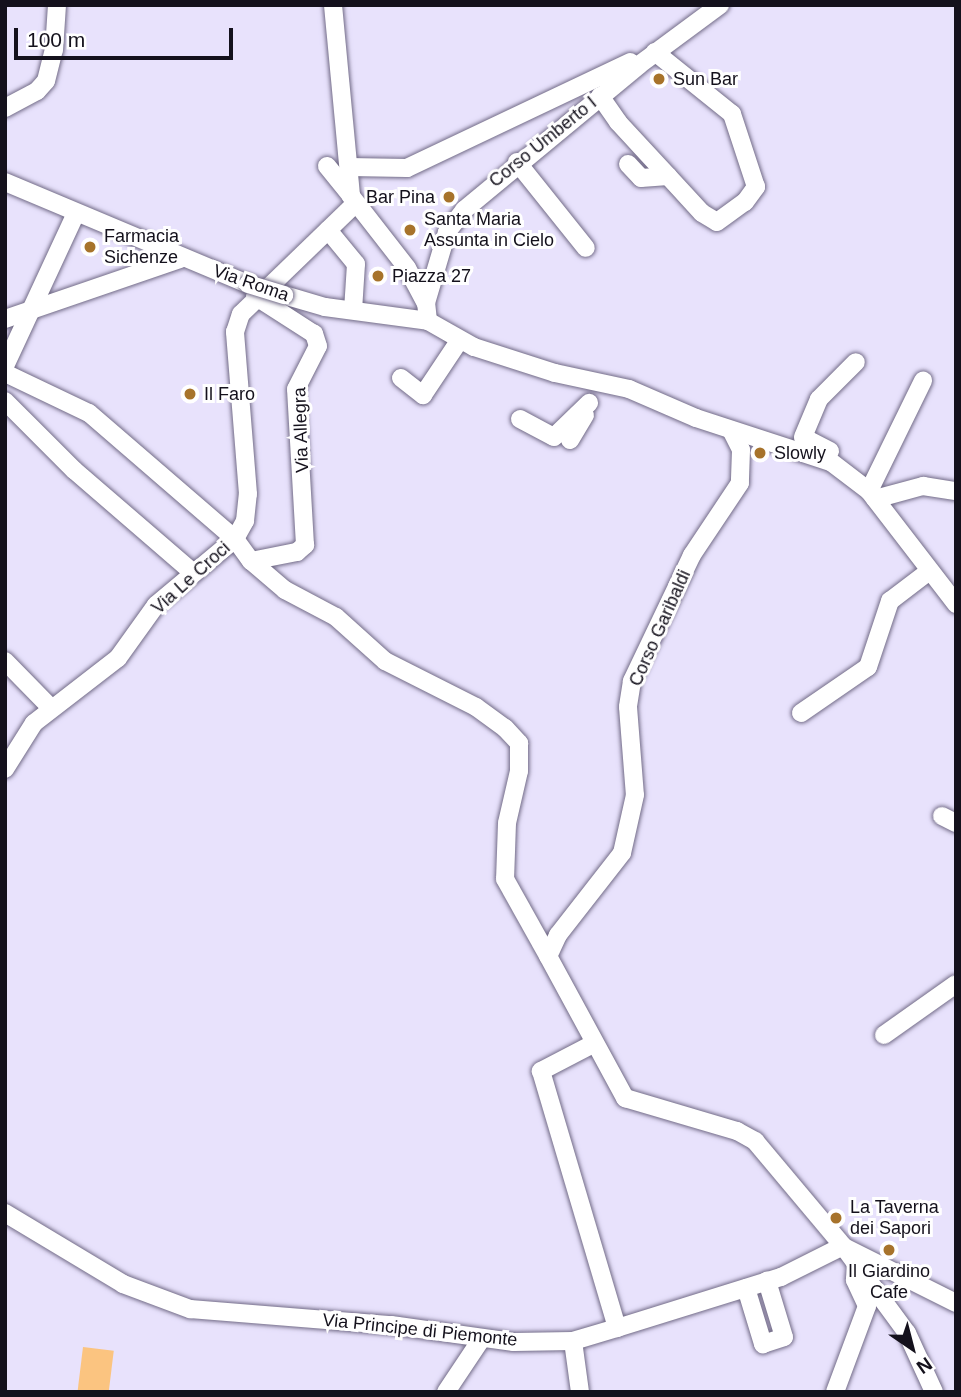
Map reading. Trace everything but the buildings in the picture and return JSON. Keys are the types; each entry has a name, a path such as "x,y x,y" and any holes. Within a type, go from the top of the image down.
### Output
{"street":[{"path":"5,108 37,91 46,81 54,50 57,5"},
{"path":"235,538 245,521 248,495 235,332 251,290 328,230 353,200 333,5"},
{"name":"Corso Umberto I","path":"427,312 447,232 487,187 652,54 720,5"},
{"path":"349,167 407,168 652,54 732,114 756,187 745,202 717,222 668,176 618,122 600,96"},
{"path":"517,162 586,248"},
{"path":"628,164 642,178 668,176"},
{"path":"327,166 407,268 427,312 459,341 629,389 731,430 835,457"},
{"name":"Via Roma","path":"5,182 251,290 284,295 325,307 427,312"},
{"path":"5,366 76,213"},
{"path":"328,230 356,264 353,310"},
{"path":"5,319 180,259"},
{"name":"Via Allegra","path":"251,290 314,334 318,346 296,389 305,545 297,552 251,561"},
{"path":"401,378 423,395 459,341"},
{"path":"856,362 819,399 803,437 835,457 872,495 928,572 956,604"},
{"path":"5,373 89,413 235,538 251,561 285,590 336,617 385,661 476,707 519,743 519,771 507,823 505,879 593,1044 625,1098 737,1130 755,1141 843,1246 907,1333 933,1392"},
{"path":"872,495 877,464 923,381"},
{"path":"570,440 597,382"},
{"path":"5,401 74,470 192,572"},
{"path":"520,419 554,437 589,403"},
{"name":"Corso Garibaldi","path":"548,956 558,935 622,853 635,795 628,707 632,681 692,555 740,483 741,450 731,430"},
{"path":"872,495 923,486 956,491"},
{"name":"Via Le Croci","path":"5,769 34,723 50,707 118,658 156,606 192,572 235,538"},
{"path":"801,713 868,667 890,601 928,572"},
{"path":"5,661 50,707"},
{"path":"884,1035 956,985"},
{"path":"593,1044 541,1071 617,1328"},
{"name":"Via Principe di Piemonte","path":"5,1213 123,1284 190,1309 391,1325 482,1338 573,1341 766,1281 822,1261 843,1246"},
{"path":"843,1246 956,1303"},
{"path":"835,1392 867,1306 855,1280 857,1265"},
{"path":"746,1288 763,1344 785,1337 766,1281"},
{"path":"446,1392 482,1338"},
{"path":"573,1341 580,1392"}],"shaded area":[{"path":"83,1347 114,1351 109,1392 78,1392"}],"place":[{"name":"Sun Bar","path":"659,79"},
{"name":"Bar Pina","path":"449,197"},
{"name":"Santa Maria Assunta in Cielo","path":"410,230"},
{"name":"Farmacia Sichenze","path":"90,247"},
{"name":"Piazza 27","path":"378,276"},
{"name":"Il Faro","path":"190,394"},
{"name":"Slowly","path":"760,453"},
{"name":"La Taverna dei Sapori","path":"836,1218"},
{"name":"Il Giardino Cafe","path":"889,1250"}]}
